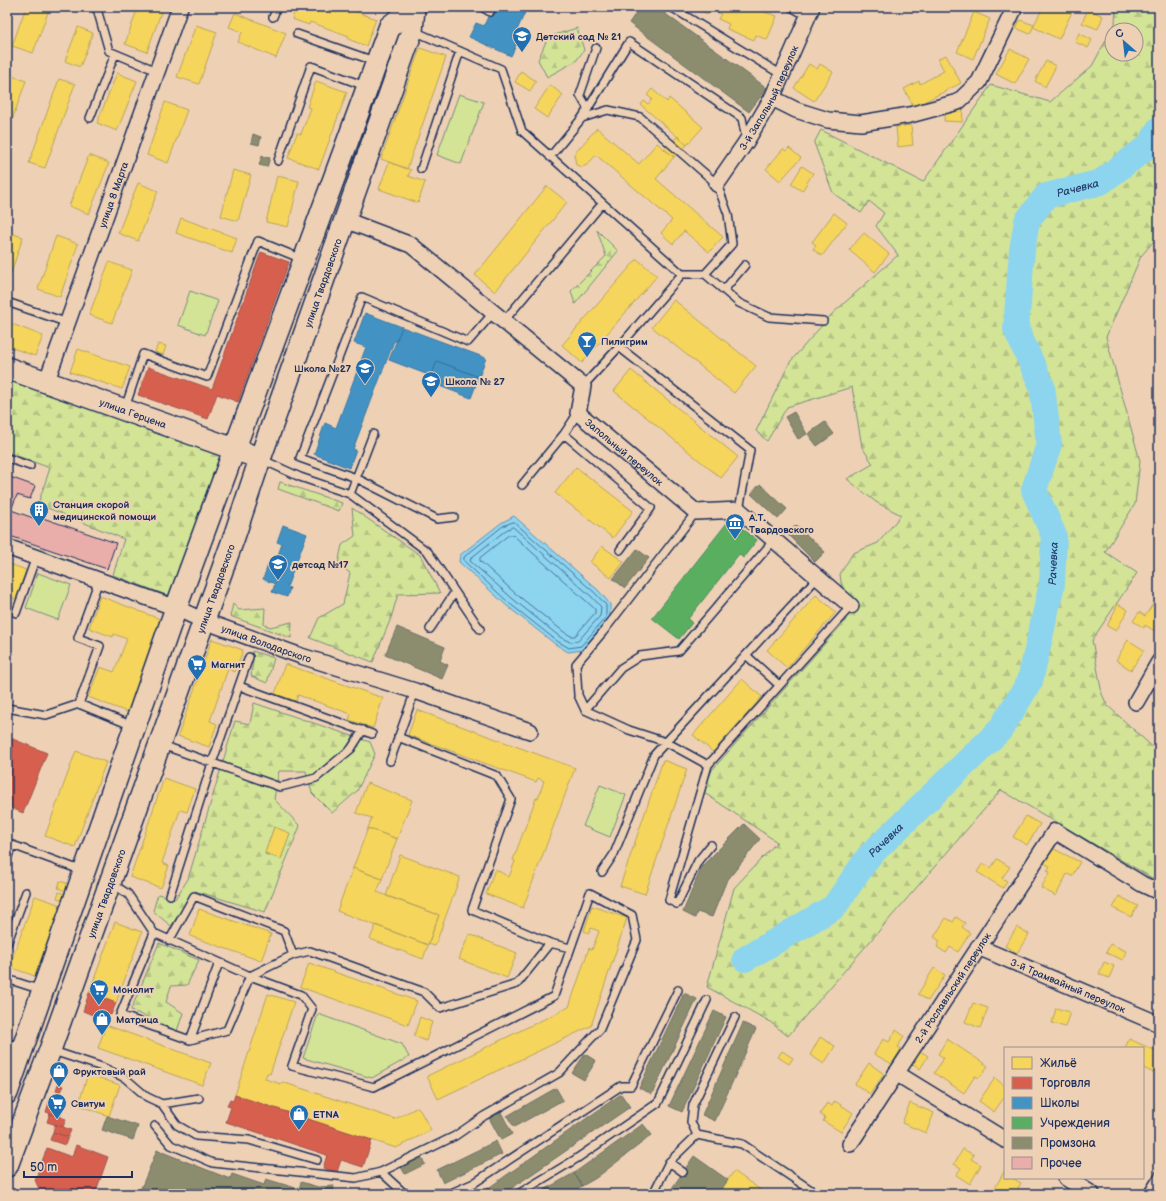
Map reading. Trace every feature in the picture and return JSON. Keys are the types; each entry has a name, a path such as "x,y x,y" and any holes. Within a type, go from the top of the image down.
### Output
{"street":[{"name":"улица 8 Марта","path":"46,383 180,7"},
{"name":"улица Твардовского","path":"7,1166 204,621 412,31 414,7"},
{"name":"улица Твардовского","path":"7,1093 15,1046 61,938 176,608 376,62 390,26 414,7"},
{"path":"772,98 796,110 828,120 861,123 910,115 958,102 979,82 1015,7"},
{"name":"3-й Запольный переулок","path":"717,184 746,142 772,98 809,11"},
{"path":"345,220 411,245 583,386"},
{"name":"улица Герцена","path":"7,368 46,383 235,448 260,459"},
{"name":"Запольный переулок","path":"583,386 578,414 696,512"},
{"path":"696,512 739,510 818,576 851,606"},
{"name":"улица Володарского","path":"7,547 176,608 204,621 301,656 415,691 530,731"},
{"path":"1136,702 1159,662"},
{"name":"2-й Рославльский переулок","path":"850,1144 1055,831 1142,884 1159,892"},
{"path":"85,871 110,883"},
{"name":"3-й Трамвайный переулок","path":"978,947 1159,1024"},
{"path":"896,1073 1004,1139"},
{"path":"1068,1179 1092,1194"}],"lane":[{"path":"93,7 97,9 109,51 157,71"},
{"path":"273,17 277,7"},
{"path":"482,7 490,12"},
{"path":"671,7 782,75"},
{"path":"792,7 809,11"},
{"path":"412,31 501,69 522,131 682,274 705,274 739,303 769,317 823,321"},
{"path":"297,34 376,62"},
{"path":"550,157 582,118 629,42 742,118 746,142"},
{"path":"588,109 580,95 596,48"},
{"path":"421,169 460,51"},
{"path":"90,118 115,54"},
{"path":"278,161 311,66 367,87"},
{"path":"582,118 608,110 640,117 717,184 728,214 732,244 705,274"},
{"path":"454,517 437,519 356,478 300,458 362,297 468,342 498,317 602,204"},
{"path":"125,409 143,354 207,377 258,241 304,260"},
{"path":"724,290 745,265"},
{"path":"583,386 682,274"},
{"path":"7,302 68,323"},
{"path":"619,347 750,450 739,510"},
{"path":"522,485 564,434 578,414"},
{"path":"350,494 373,434"},
{"path":"564,434 651,508 620,550"},
{"path":"7,458 30,466"},
{"path":"260,459 300,477 350,494 428,552 480,629"},
{"path":"696,512 603,632 576,664 578,695 585,710 629,730 666,742 708,764"},
{"path":"585,710 621,668 640,656 679,651 774,540"},
{"path":"16,613 36,557"},
{"path":"602,872 614,854 654,756 818,576"},
{"path":"79,704 100,646 78,638 99,580"},
{"path":"430,629 455,592"},
{"path":"711,845 698,861 677,904 669,900 708,764 851,606"},
{"path":"746,655 779,685"},
{"path":"170,895 212,763 249,657"},
{"path":"239,686 372,734"},
{"path":"390,761 415,691"},
{"path":"7,708 46,715 79,704 135,727"},
{"path":"160,744 280,787 316,778 351,750 363,730"},
{"path":"398,736 496,776 510,799 472,910 550,943 570,948"},
{"path":"7,859 10,844 85,871"},
{"path":"110,883 128,894 154,933 219,964 300,995 312,1009 292,1066 374,1087 554,996 590,893 632,915 637,940 600,1029 559,1073 484,1116 455,1136 381,1172 356,1178 213,1163 171,1145 155,1126"},
{"path":"7,944 26,892"},
{"path":"169,941 194,896 284,932 293,955"},
{"path":"154,933 120,1015 190,1040 228,1030 250,976 293,955 310,951 424,992 440,1008 517,984 550,943"},
{"path":"7,979 35,988 61,938"},
{"path":"190,1040 219,964"},
{"path":"381,1172 405,1193 451,1193 474,1183 621,1086 631,1086 678,990"},
{"path":"518,1194 576,1159 658,1103 707,1000"},
{"path":"697,1135 691,1122 693,1105 735,1017"},
{"path":"50,1050 102,1067 125,1078 147,1097 162,1104 177,1125 196,1136 249,1140 317,1160"},
{"path":"162,1104 199,1098"},
{"path":"653,1194 669,1162 697,1135"},
{"path":"697,1135 742,1144 817,1194"},
{"path":"669,1162 683,1172"},
{"path":"1147,1194 1159,1175"}],"green space":[{"path":"1116,7 1159,7 1159,235 1141,256 1106,337 1140,461 1135,504 1105,552 1137,573 1092,640 1102,694 1107,705 1159,753 1159,882 1001,790 788,1036 769,1021 707,987 734,888 777,842 703,792 712,770 846,620 840,574 853,553 878,543 901,515 876,502 847,479 873,464 862,447 852,387 787,407 767,441 756,431 790,362 831,315 898,255 876,226 884,213 869,201 861,213 833,193 814,143 821,130 923,182 991,85 1050,102 1092,66 1104,44 1104,62 1144,62 1144,22 1115,22"},
{"path":"577,28 584,50 576,61 547,77 538,60 548,37"},
{"path":"459,94 484,102 461,164 437,155"},
{"path":"597,230 618,251 575,304 571,291 606,256"},
{"path":"190,291 218,301 205,335 178,325"},
{"path":"7,375 225,449 169,596 113,575 124,539 38,504 50,468 7,452"},
{"path":"280,482 342,503 339,511 278,489"},
{"path":"352,508 420,555 440,593 398,594 391,618 373,662 310,638 319,618 343,604 350,573 338,564 342,545 355,536"},
{"path":"38,573 71,585 58,620 26,608"},
{"path":"233,604 239,610 265,608 264,624 270,627 292,622 291,638 230,616"},
{"path":"252,651 274,658 267,683 251,676 253,661"},
{"path":"254,703 370,742 375,754 357,791 332,813 312,793 306,771 279,771 274,799 300,826 265,912 195,891 171,926 153,911 158,894 175,899 188,879 235,721 250,724","holes":["274,827 290,834 281,859 265,854"]},
{"path":"600,785 626,795 610,837 583,826"},
{"path":"159,943 199,960 187,985 171,986 166,1002 183,1013 177,1031 131,1010"},
{"path":"318,1014 402,1044 409,1057 372,1078 303,1058"}],"water":[{"path":"514,516 598,590 610,604 610,619 583,650 568,652 555,644 507,606 459,562 460,555 501,523"}],"building: Жильё":[{"path":"26,7 50,7 33,53 12,46"},
{"path":"138,7 163,7 147,52 125,44"},
{"path":"296,7 343,7 376,19 366,46 348,39 349,36 310,22 309,25 292,19"},
{"path":"691,7 750,7 777,16 767,40 756,35 754,40 727,29 729,24 718,19 721,14 710,9 708,14"},
{"path":"1043,7 1066,7 1073,10 1059,39 1033,27"},
{"path":"1088,9 1103,16 1098,29 1082,23"},
{"path":"974,12 990,19 973,59 957,52"},
{"path":"235,13 286,33 276,58 238,42 242,32 229,27"},
{"path":"1020,20 1034,25 1030,34 1016,28"},
{"path":"196,25 217,32 199,84 177,77"},
{"path":"78,27 93,33 80,67 65,61"},
{"path":"1079,33 1092,40 1088,48 1075,42"},
{"path":"420,48 446,57 407,169 381,159"},
{"path":"1010,49 1029,59 1015,84 996,74"},
{"path":"946,55 961,83 914,107 904,89 919,81 920,84 944,71 938,59"},
{"path":"1046,61 1056,66 1045,87 1035,81"},
{"path":"809,64 817,69 820,64 833,72 814,101 794,88"},
{"path":"521,71 536,81 530,91 515,82"},
{"path":"117,73 137,81 117,131 97,123"},
{"path":"7,74 26,81 7,134"},
{"path":"59,79 75,84 45,168 29,163"},
{"path":"316,81 347,92 319,169 288,158 297,133 301,134 311,108 307,107"},
{"path":"550,85 563,95 547,118 534,109"},
{"path":"652,89 667,102 669,98 703,127 687,145 641,105 644,101 648,104 652,99 647,95"},
{"path":"165,102 187,110 168,163 147,155"},
{"path":"945,108 963,110 962,122 944,121"},
{"path":"911,125 913,145 898,147 896,127"},
{"path":"597,128 639,164 657,143 674,157 656,179 723,237 709,252 684,231 673,244 661,233 672,220 596,155 587,165 582,167 576,165 574,154"},
{"path":"678,136 687,145 674,157 664,149"},
{"path":"789,148 801,158 780,181 766,169 783,149 786,151"},
{"path":"89,155 109,163 89,214 69,206"},
{"path":"389,162 411,170 408,176 425,182 418,203 379,189"},
{"path":"802,166 813,173 802,191 791,184"},
{"path":"233,170 251,175 238,221 221,216"},
{"path":"277,176 299,181 288,227 266,222"},
{"path":"138,183 158,191 138,241 118,233"},
{"path":"547,186 567,202 495,292 475,275"},
{"path":"834,213 847,223 822,256 813,249 816,245 812,242"},
{"path":"181,218 237,238 232,253 176,233"},
{"path":"7,232 23,237 9,279 7,278"},
{"path":"864,233 889,254 875,272 849,250"},
{"path":"56,236 78,244 60,297 38,289"},
{"path":"637,259 657,276 582,363 562,345"},
{"path":"109,262 132,270 112,323 89,315"},
{"path":"674,300 756,366 734,393 652,327"},
{"path":"7,322 43,336 35,356 7,346"},
{"path":"158,344 166,346 163,355 155,352"},
{"path":"78,349 130,367 122,389 70,372"},
{"path":"631,370 738,457 721,478 614,391"},
{"path":"576,467 633,511 613,538 555,493"},
{"path":"602,546 624,562 611,578 590,562"},
{"path":"7,563 26,570 16,599 7,596"},
{"path":"816,595 836,612 787,668 767,650"},
{"path":"100,596 165,621 130,713 88,697 100,667 114,672 127,639 114,634 113,637 89,628"},
{"path":"1118,604 1128,610 1116,631 1107,626"},
{"path":"1153,604 1159,608 1159,624 1155,631 1145,625 1144,628 1133,621 1139,612 1145,616"},
{"path":"212,639 243,650 235,672 228,669 210,721 217,724 209,747 178,736"},
{"path":"1128,640 1144,650 1131,670 1116,660"},
{"path":"285,664 383,698 373,728 349,720 351,714 298,695 296,701 275,694"},
{"path":"742,679 762,697 713,752 693,735"},
{"path":"1159,688 1159,700 1154,696"},
{"path":"417,710 575,768 523,908 486,894 495,869 509,877 515,861 513,860 536,798 538,798 544,781 538,778 536,782 408,735"},
{"path":"76,751 106,762 75,847 45,836"},
{"path":"663,760 687,769 645,894 620,886"},
{"path":"164,778 195,789 187,812 180,810 162,863 169,866 161,888 130,877"},
{"path":"367,783 412,800 397,839 368,828 372,818 356,813"},
{"path":"1026,816 1040,824 1027,845 1013,837"},
{"path":"274,827 290,833 281,859 265,853"},
{"path":"368,828 397,839 382,879 353,868"},
{"path":"1050,847 1080,862 1072,876 1067,874 1056,896 1041,888 1050,872 1047,871 1050,866 1041,862"},
{"path":"400,855 460,877 435,946 428,944 439,915 386,896"},
{"path":"997,859 1010,867 1002,878 1007,881 1003,888 977,872 983,863 991,868"},
{"path":"353,868 382,879 377,892 439,915 428,945 337,911"},
{"path":"60,881 69,884 66,891 58,888"},
{"path":"59,892 65,894 63,900 57,898"},
{"path":"35,896 61,905 35,976 9,967"},
{"path":"1119,896 1138,906 1131,917 1113,908"},
{"path":"592,906 627,918 591,1026 438,1099 427,1076 569,1007 589,948 592,950 599,931 591,928 589,933 584,931"},
{"path":"199,909 271,934 261,961 190,936"},
{"path":"956,917 965,923 962,927 970,933 958,952 950,947 946,953 937,947 940,941 934,937 946,918 953,922"},
{"path":"115,922 142,932 116,1003 89,993"},
{"path":"376,925 428,945 423,959 370,939"},
{"path":"1017,927 1029,934 1017,953 1005,946"},
{"path":"469,934 517,953 507,978 459,959"},
{"path":"1110,944 1126,951 1123,960 1106,953"},
{"path":"1104,962 1114,966 1109,978 1099,974"},
{"path":"309,963 417,1001 408,1025 300,987"},
{"path":"934,968 945,975 928,1001 918,994"},
{"path":"268,994 294,1002 270,1074 267,1073 265,1079 281,1084 282,1082 395,1119 418,1107 431,1130 396,1148 235,1095"},
{"path":"973,1003 988,1008 980,1028 965,1022"},
{"path":"1056,1008 1070,1012 1065,1027 1052,1023"},
{"path":"420,1017 432,1022 426,1041 414,1036"},
{"path":"8,1020 13,1022 10,1031 7,1030"},
{"path":"106,1025 211,1063 202,1085 98,1048"},
{"path":"896,1030 904,1036 898,1047 901,1049 892,1064 874,1054 883,1039 889,1042"},
{"path":"820,1037 835,1046 824,1064 810,1055"},
{"path":"947,1039 988,1066 979,1078 975,1076 964,1093 934,1073 944,1058 938,1054"},
{"path":"1129,1039 1159,1052 1159,1062 1154,1073 1144,1068 1144,1047 1125,1047"},
{"path":"782,1051 793,1058 789,1064 778,1057"},
{"path":"920,1051 928,1056 920,1069 912,1063"},
{"path":"869,1063 884,1074 870,1094 855,1084"},
{"path":"88,1074 120,1085 109,1116 78,1105"},
{"path":"995,1078 1004,1085 1004,1097 994,1112 979,1101"},
{"path":"835,1101 853,1113 841,1132 823,1121 825,1118 820,1114 827,1103 832,1106"},
{"path":"910,1103 934,1113 926,1133 902,1123"},
{"path":"963,1149 974,1155 971,1159 981,1165 970,1184 956,1175 961,1168 954,1164"},
{"path":"734,1171 766,1194 718,1194"},
{"path":"1004,1172 1004,1179 1014,1179 1021,1183 1015,1194 992,1193"}],"building: Торговля":[{"path":"440,7 449,7 447,11"},
{"path":"261,252 289,262 238,402 217,394 208,419 138,395 148,367 212,389"},
{"path":"8,737 47,753 23,813 7,806"},
{"name":"Монолит","path":"89,993 116,1003 111,1015 97,1010 95,1016 83,1011"},
{"path":"99,1013 107,1016 105,1022 97,1019"},
{"name":"Фруктовый рай","path":"58,1084 63,1086 60,1092 56,1090"},
{"name":"ETNA","path":"235,1095 372,1140 363,1167 341,1160 337,1172 323,1168 327,1155 226,1122 231,1107 227,1106 230,1100 233,1101"},
{"path":"51,1096 61,1099 58,1108 62,1110 60,1117 46,1112"},
{"name":"Свитум","path":"50,1113 66,1119 63,1127 47,1122"},
{"name":"Свитум","path":"55,1124 71,1130 68,1137 53,1132"},
{"path":"53,1132 68,1137 65,1145 50,1140"},
{"path":"76,1145 108,1157 95,1194 82,1191 81,1194 52,1194 39,1189 35,1180 47,1148 72,1157"}],"building: Школы":[{"path":"492,7 533,7 531,10 527,8 513,39 518,41 511,56 469,37 476,23 484,26"},
{"name":"Школа №27","path":"365,313 402,327 396,341 394,341 353,449 356,450 349,468 314,454 325,423 336,428 366,347 354,343"},
{"path":"402,327 486,358 479,377 437,361 431,376 389,360"},
{"path":"437,361 479,377 471,398 429,382"},
{"path":"283,525 307,534 287,587 290,588 287,597 272,592 275,584 263,579 269,562 274,564 278,555 282,544 277,542"}],"building: Учреждения":[{"path":"730,519 757,540 743,558 739,554 688,619 692,623 679,639 652,618"}],"building: Промзона":[{"path":"640,7 656,7 767,88 749,112 629,23"},
{"path":"253,134 261,137 259,145 251,143"},
{"path":"262,156 270,158 267,167 259,165"},
{"path":"794,412 807,434 798,439 785,417"},
{"path":"825,422 834,434 817,446 808,434"},
{"path":"760,484 787,509 778,519 751,494"},
{"path":"796,525 825,552 815,562 787,534"},
{"path":"637,549 649,558 625,588 613,579"},
{"path":"397,627 445,647 440,661 448,665 442,679 385,655"},
{"path":"744,824 760,839 726,882 712,917 697,912 695,918 683,912 702,866"},
{"path":"684,993 697,999 652,1094 639,1088"},
{"path":"714,1011 726,1017 682,1112 669,1106"},
{"path":"743,1023 756,1029 715,1121 702,1115"},
{"path":"585,1054 596,1061 584,1080 572,1073"},
{"path":"556,1088 563,1100 514,1127 507,1116"},
{"path":"621,1094 630,1107 503,1194 480,1194"},
{"path":"501,1112 512,1134 501,1140 489,1118"},
{"path":"107,1116 138,1126 133,1140 102,1130"},
{"path":"643,1124 652,1135 596,1178 582,1186 574,1173"},
{"path":"496,1141 502,1154 443,1183 437,1170"},
{"path":"157,1150 230,1179 232,1174 264,1185 266,1179 299,1189 301,1182 318,1187 334,1186 333,1194 170,1194 156,1189 154,1194 141,1194 139,1193"},
{"path":"694,1156 728,1180 718,1194 675,1194 670,1191"},
{"path":"421,1157 425,1164 405,1174 401,1167"},
{"path":"574,1173 582,1186 568,1194 537,1194"},
{"path":"349,1190 358,1194 347,1194"}],"building: Прочее":[{"name":"Станция скорой медицинской помощи","path":"7,476 35,486 30,499 17,495 11,510 39,520 40,517 116,543 107,569 7,535"}],"waterway":[{"name":"Рачевка","path":"745,959 834,907 869,856 1000,730 1030,681 1052,584 1054,536 1034,490 1049,444 1042,386 1016,329 1022,250 1027,221 1046,196 1101,182 1150,145 1159,129"}],"place":[{"name":"Детский сад № 21","path":"522,53"},
{"name":"Пилигрим","path":"587,358"},
{"name":"Школа №27","path":"365,385"},
{"name":"Школа № 27","path":"431,398"},
{"name":"Станция скорой медицинской помощи","path":"39,527"},
{"name":"А.Т. Твардовского","path":"735,540"},
{"name":"детсад №17","path":"278,581"},
{"name":"Магнит","path":"197,681"},
{"name":"Монолит","path":"99,1006"},
{"name":"Матрица","path":"102,1036"},
{"name":"Фруктовый рай","path":"59,1088"},
{"name":"Свитум","path":"57,1120"},
{"name":"ETNA","path":"299,1131"}]}
